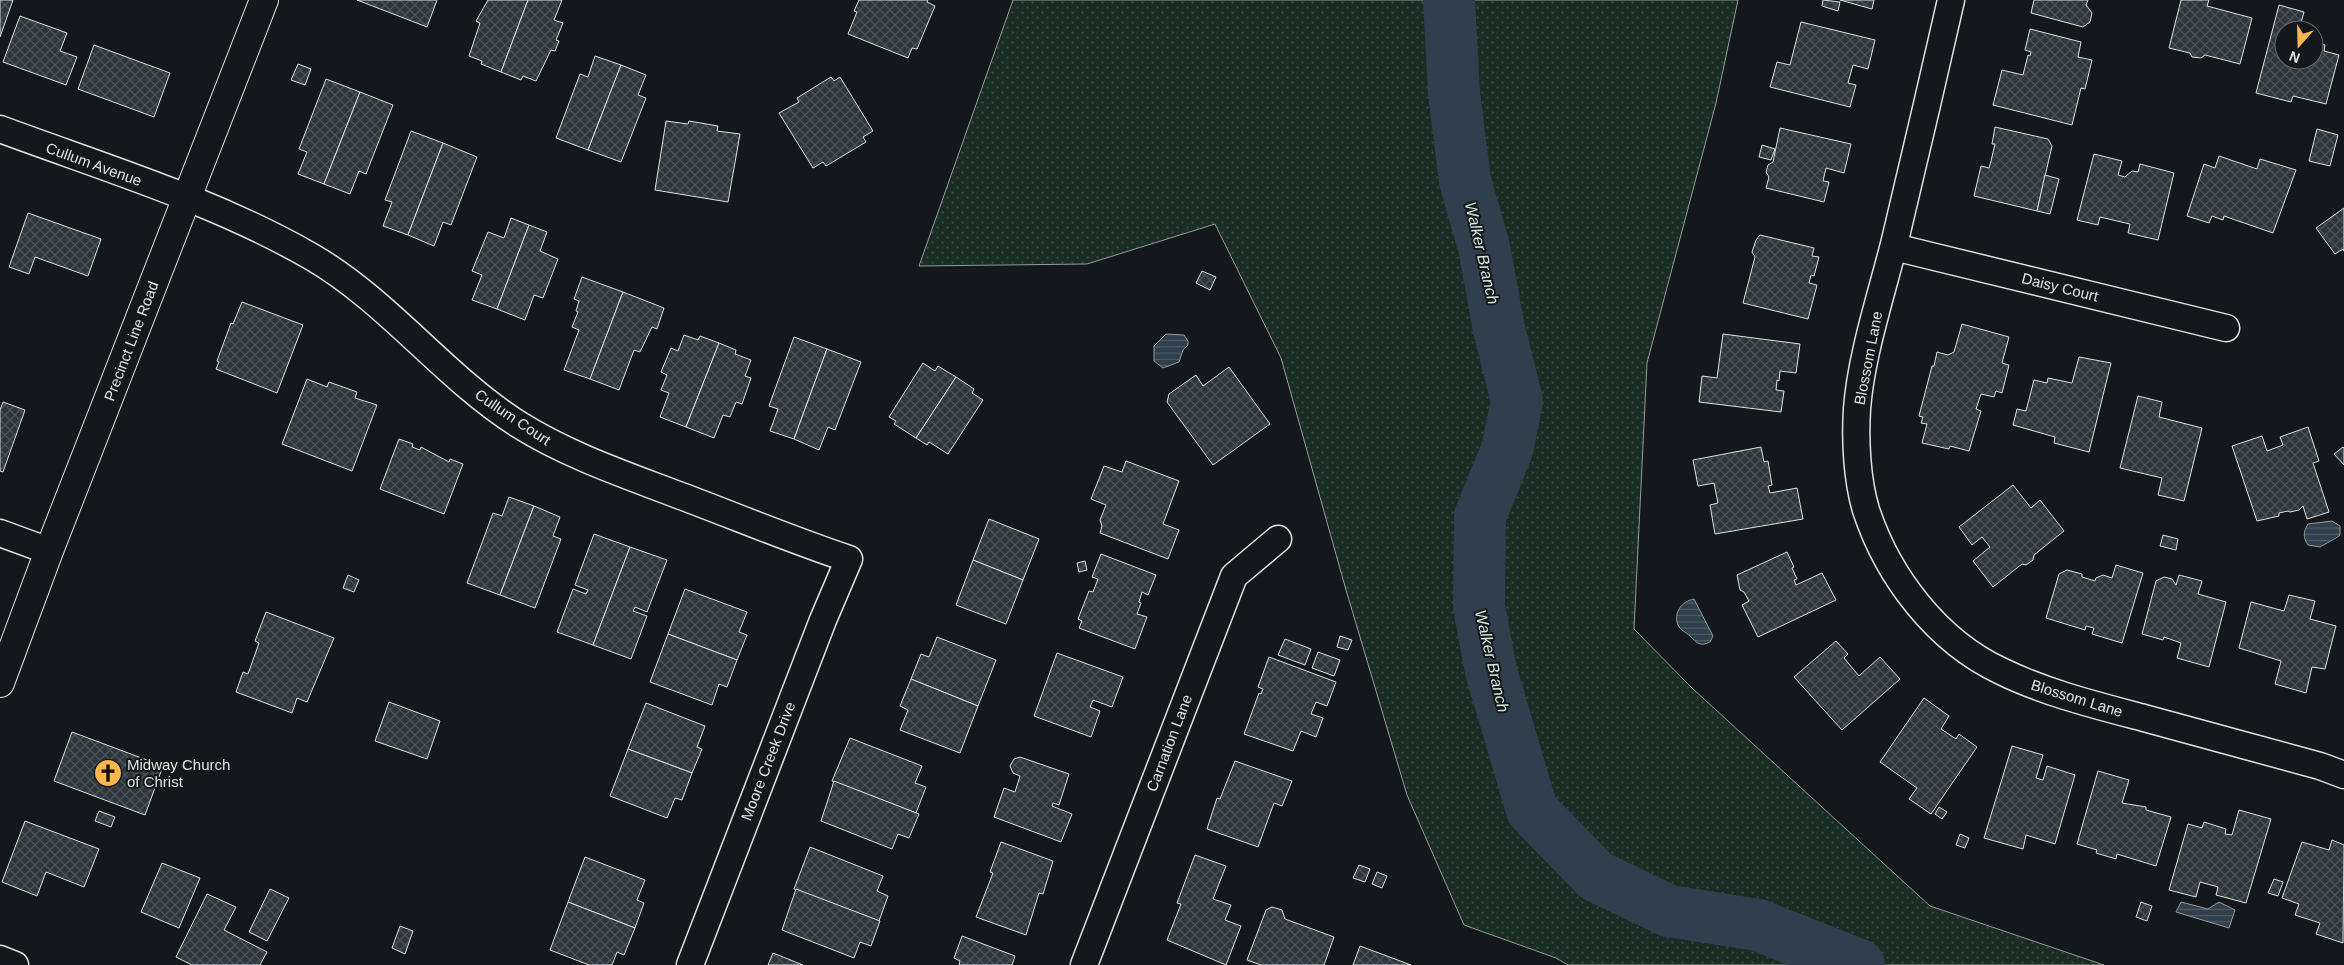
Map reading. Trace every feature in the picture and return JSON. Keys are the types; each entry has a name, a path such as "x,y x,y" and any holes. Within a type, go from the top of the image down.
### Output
{"main road":[{"name":"Precinct Line Road","path":"0,683 49,551 264,0"}],"street":[{"name":"Blossom Lane","path":"1951,0 1894,246 1868,348 1857,409 1858,466 1866,509 1880,543 1900,580 1928,616 1963,649 1999,670 2038,687 2320,766 2344,775"},
{"name":"Cullum Avenue","path":"0,129 187,198"},
{"name":"Cullum Court","path":"187,198 255,227 345,277 482,399 518,424 558,447 849,559"},
{"name":"Daisy Court","path":"1894,246 2226,328"},
{"path":"0,533 49,551"},
{"name":"Carnation Lane","path":"1084,965 1234,576 1278,539"},
{"name":"Moore Creek Drive","path":"690,965 823,620 849,559"},
{"path":"0,959 15,965"}],"green space":[{"path":"1013,0 1738,0 1716,103 1647,363 1634,629 1692,688 1930,906 2104,965 1568,965 1556,958 1464,925 1407,795 1346,590 1281,358 1215,224 1087,264 919,266"}],"water":[{"path":"1166,334 1184,335 1188,345 1183,350 1179,362 1163,368 1154,361 1154,346"},
{"path":"2332,521 2340,526 2340,535 2320,547 2308,545 2304,535 2308,524"},
{"path":"1694,599 1713,636 1710,642 1707,643 1701,644 1697,642 1678,625 1677,616 1680,608 1686,602"},
{"path":"2181,902 2208,909 2219,902 2235,910 2229,928 2176,912"}],"building":[{"path":"0,0 13,0 0,37"},
{"path":"357,0 437,0 427,27"},
{"path":"488,0 528,0 501,72 481,64 482,61 469,56 480,23 476,21"},
{"path":"528,0 562,0 554,20 563,23 556,40 559,41 555,51 551,50 536,81 523,76 521,80 501,72"},
{"path":"859,0 928,0 927,2 935,6 917,49 912,48 908,58 848,34 857,12 854,11"},
{"path":"1823,0 1840,2 1838,11 1822,6"},
{"path":"1840,0 1874,0 1872,9"},
{"path":"2034,0 2088,0 2086,5 2092,13 2090,22 2083,27 2031,13"},
{"path":"2181,0 2209,0 2207,6 2252,18 2240,64 2205,55 2201,58 2192,57 2190,53 2169,48"},
{"path":"2279,5 2304,12 2302,20 2275,20"},
{"path":"20,16 67,33 60,51 77,57 66,85 3,62"},
{"path":"1801,22 1875,40 1868,69 1853,65 1848,83 1856,85 1850,107 1770,87 1777,62 1790,65"},
{"path":"2274,24 2274,70 2324,70 2324,51 2339,55 2326,104 2293,96 2291,102 2256,93"},
{"path":"2030,29 2081,42 2078,57 2092,60 2085,89 2081,88 2072,125 1993,105 2002,70 2023,75 2028,55 2030,56 2031,52 2025,50"},
{"path":"94,45 170,73 154,117 78,89"},
{"path":"595,56 621,65 588,150 556,138 580,74 588,77"},
{"path":"298,64 311,69 305,85 291,80"},
{"path":"621,65 646,75 638,95 646,98 621,162 588,150"},
{"path":"831,77 834,81 840,77 873,131 863,137 866,142 826,166 823,162 813,168 779,113 799,102 797,98"},
{"path":"326,79 360,92 324,184 298,174 307,152 299,149"},
{"path":"360,92 393,105 366,174 359,171 350,194 324,184"},
{"path":"666,121 688,124 689,121 718,126 717,131 740,134 728,202 655,190"},
{"path":"1995,127 2048,139 2052,146 2037,211 1974,196 1981,166 1989,168 1995,144 1992,144"},
{"path":"1780,128 1851,144 1844,173 1826,168 1823,181 1829,182 1824,202 1766,188 1769,177 1766,172 1768,165 1773,162"},
{"path":"2317,129 2338,135 2330,166 2309,161"},
{"path":"411,131 443,143 408,235 383,226 392,202 385,200"},
{"path":"443,143 477,157 451,225 443,222 434,246 408,235"},
{"path":"1762,145 1775,149 1771,160 1759,157"},
{"path":"2094,154 2122,161 2118,175 2125,177 2132,171 2138,172 2140,164 2174,173 2158,240 2128,233 2130,224 2100,217 2098,225 2077,220"},
{"path":"2219,156 2257,169 2260,159 2296,170 2273,233 2224,216 2223,220 2212,216 2209,223 2187,216 2204,164 2215,168"},
{"path":"2045,175 2059,179 2050,214 2037,211"},
{"path":"2344,208 2344,251 2343,249 2335,254 2316,228"},
{"path":"28,213 101,239 88,276 35,257 29,274 9,267"},
{"path":"511,218 529,225 497,309 472,300 482,275 472,271 488,232 504,238"},
{"path":"529,225 547,232 540,251 558,259 543,298 534,295 525,320 497,309"},
{"path":"1760,235 1814,248 1812,256 1819,257 1814,276 1811,275 1809,283 1817,285 1808,319 1743,303 1755,257 1752,252"},
{"path":"1202,271 1216,277 1210,290 1196,283"},
{"path":"582,277 623,292 590,379 564,370 579,330 572,327 578,312 576,311 579,301 574,299"},
{"path":"623,292 664,308 657,329 652,327 640,352 634,350 619,390 590,379"},
{"path":"242,302 303,325 277,393 216,369 219,362 217,361 231,323 233,324"},
{"path":"1962,324 2009,337 2002,363 2009,365 2002,393 1996,391 1994,397 1981,394 1976,409 1981,411 1969,451 1950,446 1949,449 1922,443 1927,424 1921,423 1923,417 1919,416 1937,352 1948,355 1954,352"},
{"path":"1723,334 1800,344 1796,373 1780,371 1779,381 1777,380 1776,390 1784,391 1781,412 1699,402 1702,376 1717,378"},
{"path":"684,335 698,340 700,336 719,343 686,427 660,417 669,393 661,390 667,375 661,372 671,348 678,351"},
{"path":"794,337 827,349 794,439 770,431 778,409 769,406"},
{"path":"719,343 736,350 735,354 751,360 745,376 751,378 742,404 736,402 730,417 723,415 714,438 686,427"},
{"path":"827,349 861,362 835,430 828,427 819,450 794,439"},
{"path":"2079,357 2111,363 2089,452 2054,443 2055,437 2013,425 2017,409 2026,411 2034,380 2047,383 2048,378 2072,383"},
{"path":"923,363 935,371 938,366 956,377 916,438 894,424 896,421 889,417"},
{"path":"1229,367 1270,424 1213,465 1167,402 1169,394 1196,375 1203,386"},
{"path":"956,377 974,389 972,393 983,400 948,454 929,442 927,445 916,438"},
{"path":"307,379 327,387 329,382 357,392 355,398 377,405 352,471 282,444"},
{"path":"2138,396 2162,402 2159,417 2202,428 2184,501 2158,495 2162,478 2120,468"},
{"path":"3,402 25,410 3,472 0,471 0,410"},
{"path":"2308,427 2319,461 2313,463 2329,512 2307,519 2303,506 2299,510 2279,513 2279,516 2257,521 2232,446 2262,436 2267,451 2283,445 2280,437"},
{"path":"399,439 413,444 412,447 420,450 421,447 449,462 450,459 463,464 444,514 380,489"},
{"path":"1761,447 1764,462 1768,461 1772,485 1768,486 1770,493 1797,488 1803,519 1715,534 1710,505 1718,503 1714,483 1698,486 1693,460"},
{"path":"2344,448 2344,465 2334,454"},
{"path":"1126,461 1179,481 1163,524 1179,530 1168,559 1100,533 1102,526 1100,520 1106,505 1091,499 1104,466 1122,472"},
{"path":"2013,485 2031,508 2040,500 2064,531 2034,555 2033,560 2026,565 2022,564 1993,587 1973,561 1990,547 1982,537 1972,545 1959,527"},
{"path":"509,497 534,506 500,595 467,583 493,513 502,516"},
{"path":"534,506 560,517 553,536 561,539 535,608 500,595"},
{"path":"989,519 1039,539 1023,580 973,560"},
{"path":"594,534 630,547 593,645 557,632 573,589 586,594 588,590 575,585"},
{"path":"2163,535 2178,539 2176,550 2160,546"},
{"path":"630,547 667,560 647,612 635,607 633,611 647,616 631,659 593,645"},
{"path":"1787,552 1794,567 1792,568 1797,579 1794,580 1796,585 1822,573 1836,600 1758,637 1742,605 1749,601 1744,592 1740,590 1737,575"},
{"path":"1101,554 1156,575 1148,595 1142,592 1139,602 1141,603 1137,614 1147,617 1135,649 1079,628 1082,621 1078,619 1089,591 1093,592 1098,579 1092,577"},
{"path":"973,560 1023,580 1006,624 956,605"},
{"path":"1085,561 1087,570 1079,572 1077,563"},
{"path":"2116,565 2143,573 2122,643 2092,634 2094,628 2086,626 2085,630 2046,618 2059,574 2067,570 2082,574 2082,577 2095,581 2096,578 2103,575 2112,578"},
{"path":"348,575 359,580 354,592 343,588"},
{"path":"2179,575 2202,581 2198,594 2226,602 2209,667 2177,658 2181,643 2164,637 2163,640 2142,634 2156,581 2164,577 2172,579 2176,585"},
{"path":"685,589 747,612 739,632 747,635 737,660 668,634"},
{"path":"2289,595 2315,601 2310,619 2336,626 2325,669 2312,667 2306,693 2275,684 2281,661 2239,648 2251,602 2284,611"},
{"path":"266,612 334,638 307,702 297,698 292,713 236,692 243,672 248,674 259,643 255,641"},
{"path":"668,634 737,660 727,687 719,684 712,705 650,682"},
{"path":"1340,636 1352,640 1348,650 1337,647"},
{"path":"937,637 996,660 978,706 911,679 921,654 929,657"},
{"path":"1285,639 1311,649 1305,665 1278,655"},
{"path":"1836,641 1848,654 1844,658 1859,676 1880,657 1900,679 1842,730 1794,677"},
{"path":"1318,652 1340,660 1334,676 1312,668"},
{"path":"1057,653 1123,677 1112,707 1093,700 1090,707 1100,711 1091,737 1034,716"},
{"path":"1269,657 1336,682 1327,706 1316,702 1311,714 1323,718 1316,737 1301,731 1293,751 1244,734 1259,693 1261,694 1263,689 1258,687"},
{"path":"911,679 978,706 960,753 900,730 908,710 900,706"},
{"path":"1924,698 1949,716 1941,729 1956,739 1959,734 1977,747 1931,814 1909,799 1917,788 1880,762"},
{"path":"389,702 440,721 427,759 375,741"},
{"path":"646,703 705,726 697,747 702,749 692,773 628,749"},
{"name":"Midway Church of Christ","path":"72,732 163,766 145,815 54,781"},
{"path":"850,738 922,766 915,783 926,787 916,813 832,781"},
{"path":"2012,746 2043,755 2036,778 2043,780 2047,766 2075,775 2055,844 2026,835 2023,849 1984,838"},
{"path":"628,749 692,773 682,800 675,798 667,818 610,796"},
{"path":"1020,757 1069,774 1059,805 1053,803 1052,806 1072,814 1061,842 994,817 1004,788 1015,792 1020,776 1013,773 1010,766 1014,759"},
{"path":"1235,761 1292,781 1282,806 1274,803 1258,847 1207,829 1217,798 1220,799"},
{"path":"2098,771 2129,780 2122,803 2146,807 2146,810 2171,817 2156,866 2117,854 2116,859 2096,853 2097,850 2077,844"},
{"path":"834,781 919,814 909,838 898,834 892,849 821,821"},
{"path":"1939,807 1947,812 1942,819 1935,814"},
{"path":"2239,810 2271,819 2246,903 2216,895 2218,887 2200,882 2196,897 2169,890 2188,824 2202,828 2204,822 2226,829 2225,834 2232,835"},
{"path":"99,811 115,817 111,827 95,821"},
{"path":"25,821 99,849 84,887 46,872 37,896 2,882"},
{"path":"1960,834 1969,838 1965,848 1956,845"},
{"path":"2332,840 2344,845 2343,943 2316,934 2320,923 2295,915 2299,904 2282,898 2302,842 2329,850"},
{"path":"1001,842 1053,861 1043,894 1039,893 1026,935 976,917 993,873 990,872"},
{"path":"810,847 883,876 877,891 888,896 879,921 794,889"},
{"path":"1195,855 1226,866 1213,899 1231,905 1225,920 1241,926 1226,965 1167,940 1181,904 1177,903"},
{"path":"585,857 645,880 637,900 644,903 635,928 568,902"},
{"path":"162,863 200,878 179,928 141,912"},
{"path":"1359,865 1370,869 1365,882 1353,878"},
{"path":"1377,872 1387,876 1382,888 1372,884"},
{"path":"2274,879 2283,882 2278,896 2268,893"},
{"path":"270,889 289,898 267,941 249,932"},
{"path":"796,889 880,921 871,946 860,942 854,958 782,930"},
{"path":"207,894 236,907 224,930 267,952 260,965 192,965 176,957"},
{"path":"568,902 635,928 624,955 617,952 612,965 589,965 550,950"},
{"path":"2141,902 2152,906 2147,921 2136,917"},
{"path":"1272,907 1282,910 1285,919 1334,937 1324,965 1261,965 1247,960 1266,910"},
{"path":"400,926 413,931 405,954 392,948"},
{"path":"962,936 1015,956 1012,965 959,965 960,961 954,958"},
{"path":"1360,946 1411,965 1353,965"},
{"path":"773,953 803,965 768,965"}],"waterway":[{"name":"Walker Branch","path":"1449,0 1454,93 1465,181 1484,247 1499,329 1517,401 1507,450 1480,516 1479,607 1491,671 1532,810 1596,876 1669,911 1758,925 1859,965"}],"place":[{"name":"Midway Church of Christ","path":"108,773"}]}
